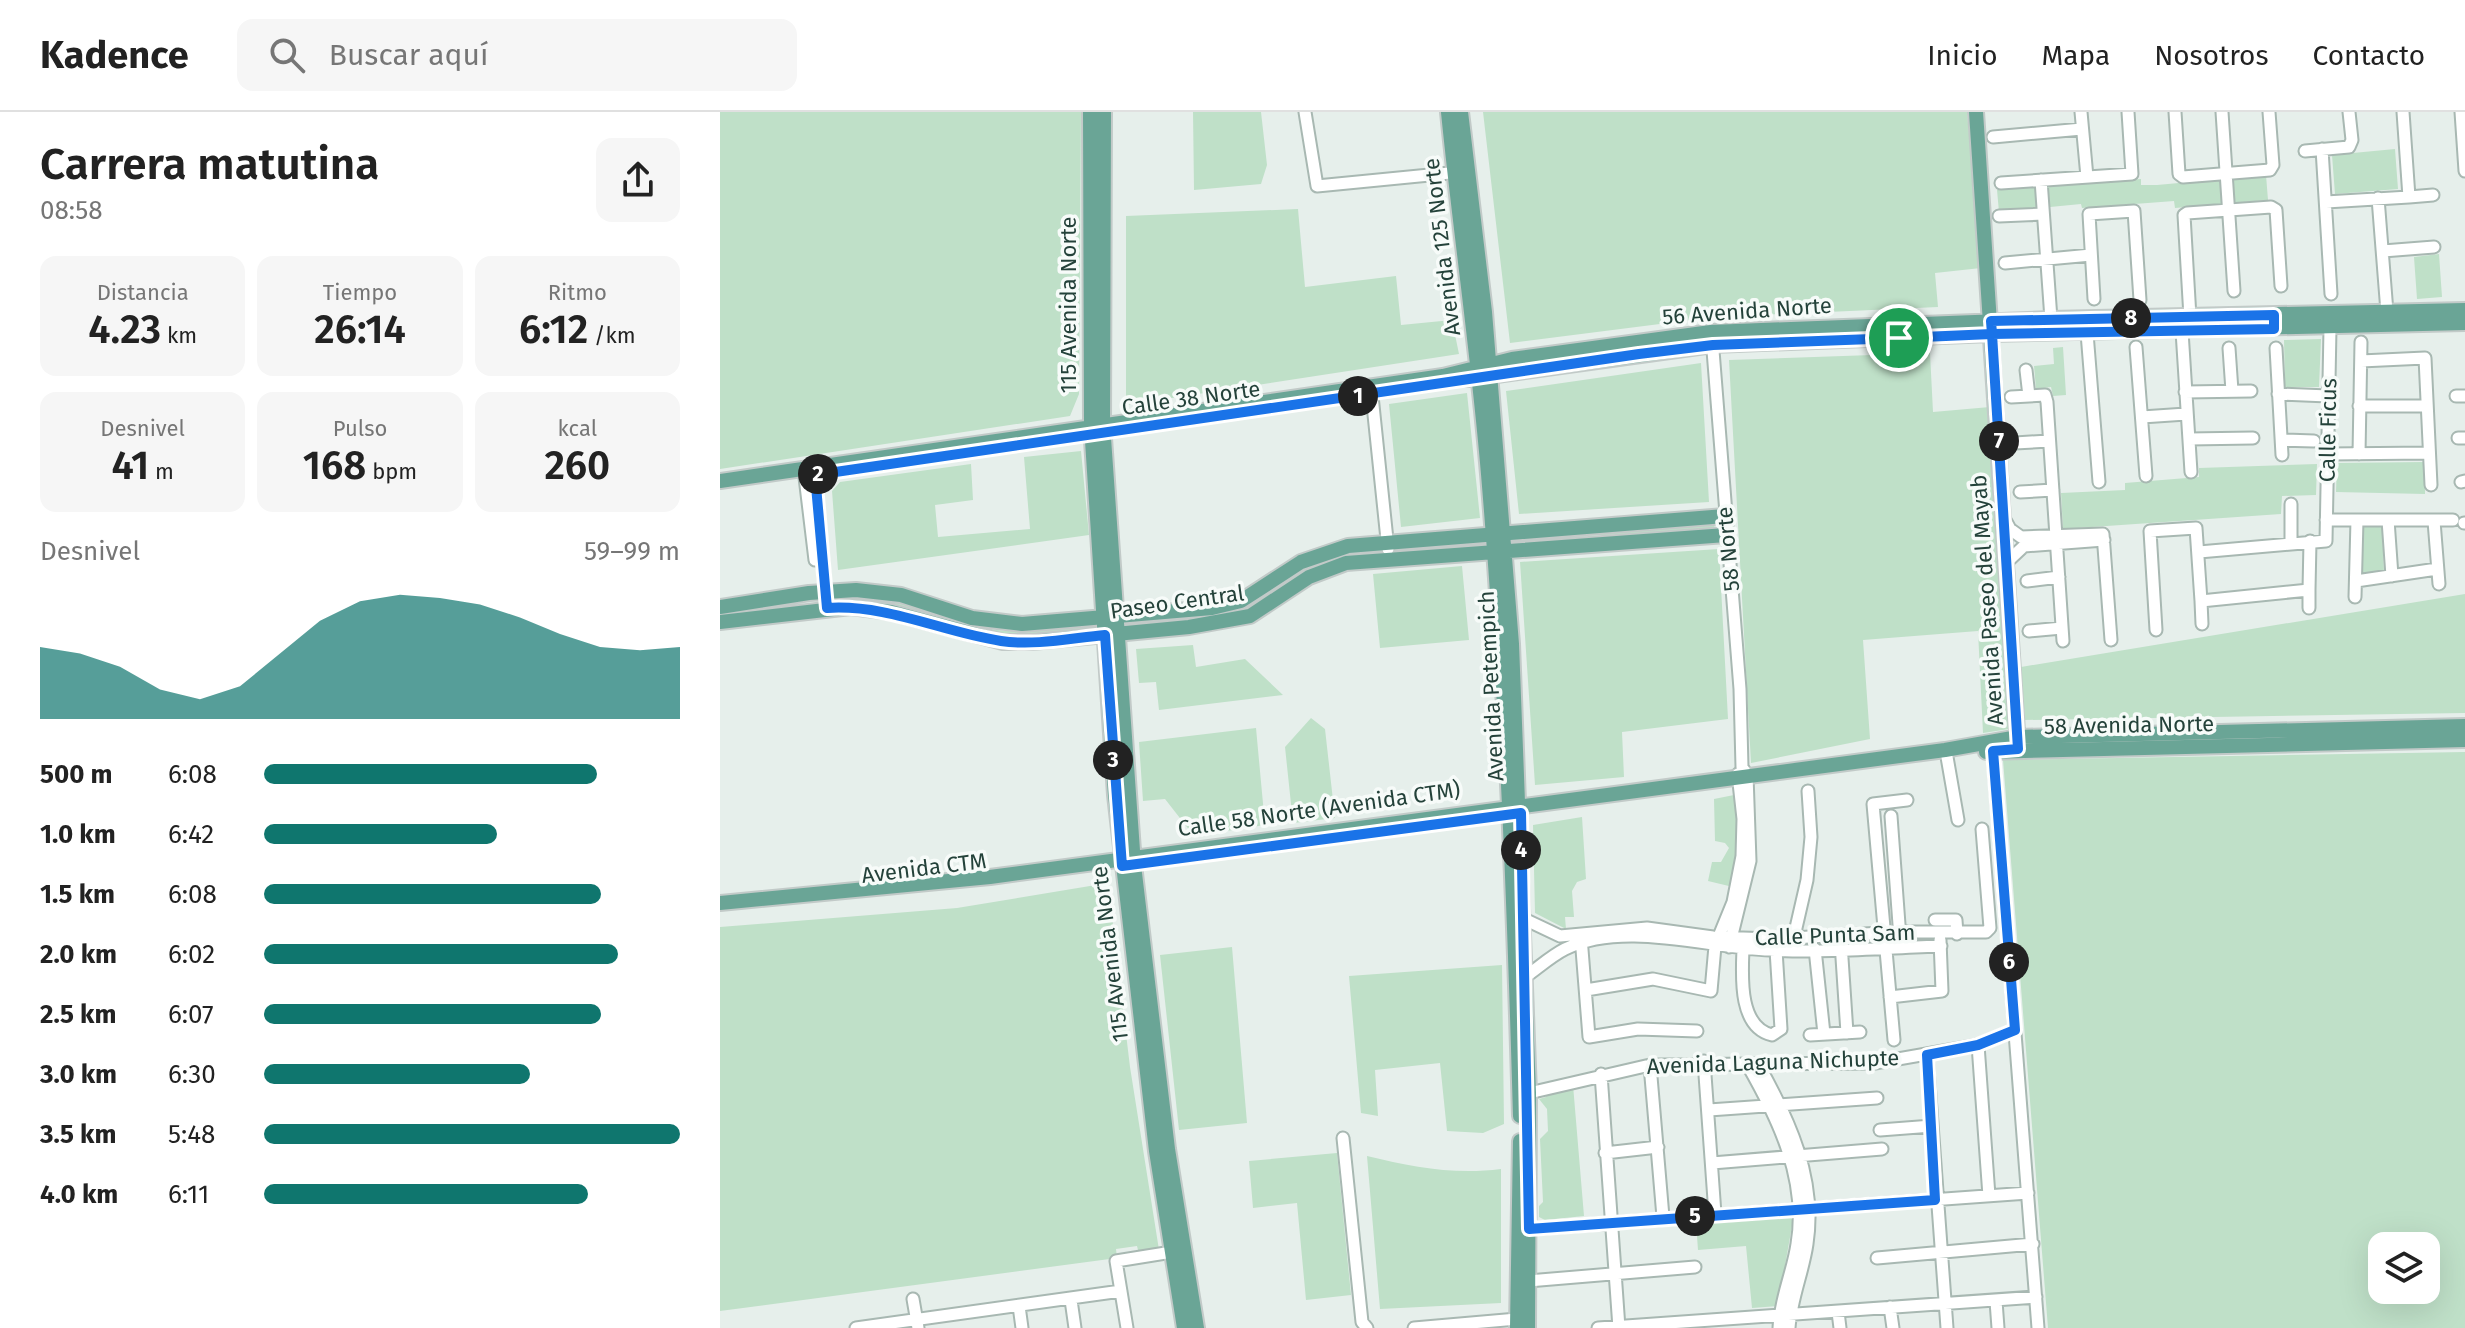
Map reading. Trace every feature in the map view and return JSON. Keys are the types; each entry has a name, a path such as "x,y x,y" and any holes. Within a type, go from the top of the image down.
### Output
{"main road":[{"name":"115 Avenida Norte","path":"1090,112 1097,143 1098,429 1105,599 1103,618 1112,634"},
{"name":"115 Avenida Norte","path":"1097,143 1104,112"},
{"name":"Avenida 125 Norte","path":"1448,112 1485,312 1484,372"},
{"name":"Avenida 125 Norte","path":"1461,112 1461,172 1484,372"},
{"name":"Avenida Paseo del Mayab","path":"1976,112 2007,562 2013,742"},
{"name":"56 Avenida Norte","path":"2274,322 2330,328 2465,310"},
{"path":"1485,312 1490,319 1496,356 1512,359"},
{"name":"56 Avenida Norte","path":"1992,327 2051,319 2086,326"},
{"name":"56 Avenida Norte","path":"1484,372 1512,359 1712,339 1992,327 2187,326 2386,319 2465,323"},
{"name":"56 Avenida Norte","path":"1484,372 1712,339"},
{"name":"Calle 38 Norte","path":"720,489 810,472 1484,372"},
{"name":"Avenida Petempich","path":"1484,372 1500,549 1524,919 1529,1229 1528,1281 1521,1325"},
{"name":"115 Avenida Norte","path":"1098,429 1119,616 1112,634 1127,862 1156,1151 1184,1328"},
{"name":"Calle 38 Norte","path":"720,481 810,472"},
{"name":"Paseo Central","path":"720,607 856,590 901,595 972,618 1003,623 1103,618 1212,608 1241,601 1301,562 1322,554 1387,542 1725,516"},
{"name":"Paseo Central","path":"720,622 851,607 891,612 1003,642 1112,634 1250,616 1324,570 1388,558 1726,535"},
{"name":"58 Avenida Norte","path":"1515,809 2013,742 2455,736 2465,726"},
{"name":"58 Avenida Norte","path":"1742,777 1947,757 1993,751 2013,742"},
{"name":"Avenida Petempich","path":"1515,809 1521,1325"},
{"name":"Calle 58 Norte (Avenida CTM)","path":"1127,862 1515,809"},
{"name":"115 Avenida Norte","path":"1127,862 1197,1328"},
{"name":"Avenida CTM","path":"720,903 881,890 1127,862"},
{"name":"Avenida CTM","path":"720,910 882,897 1127,862"}],"street":[{"path":"1305,112 1317,186 1461,172"},
{"path":"2081,112 2087,177"},
{"path":"2001,183 2132,174 2128,112"},
{"path":"2175,112 2179,174 2183,177 2270,170 2273,165 2269,112"},
{"path":"2222,112 2234,291"},
{"path":"2305,151 2349,147 2352,140 2349,112"},
{"path":"2403,112 2409,197"},
{"path":"2461,112 2465,171"},
{"path":"1993,137 2082,129"},
{"path":"2322,149 2331,294"},
{"path":"2041,180 2051,319"},
{"path":"2326,202 2433,195"},
{"path":"2378,198 2386,319"},
{"path":"2191,472 2185,392 2184,215 2271,207 2276,210 2281,286"},
{"path":"2094,299 2089,214 2134,211 2140,300"},
{"path":"1999,216 2043,214"},
{"path":"2383,251 2434,247"},
{"path":"2005,263 2091,255"},
{"path":"2086,326 2099,482"},
{"name":"Calle Ficus","path":"2329,524 2333,454 2324,396 2330,328"},
{"name":"58 Norte","path":"1586,990 1638,979 1653,979 1711,991 1723,941 1743,896 1748,842 1742,777 1740,689 1712,339"},
{"path":"2359,454 2361,342"},
{"path":"2136,347 2146,476"},
{"path":"2229,348 2232,391"},
{"path":"2276,348 2282,455"},
{"path":"2361,361 2425,358 2431,485"},
{"path":"2026,370 2029,396"},
{"path":"1371,390 1388,558"},
{"path":"2185,392 2251,391"},
{"path":"2278,394 2324,396"},
{"path":"2011,397 2045,395 2053,490 2063,634 2029,631"},
{"path":"2359,406 2427,406"},
{"path":"2142,417 2186,414"},
{"path":"2189,439 2253,438"},
{"path":"2282,440 2314,441"},
{"path":"2015,443 2049,441"},
{"path":"2333,454 2429,453"},
{"path":"810,472 823,609"},
{"path":"2020,492 2053,490"},
{"path":"2291,504 2291,542"},
{"path":"2003,517 2010,529 2030,541 2104,540 2111,640"},
{"path":"2355,597 2357,520"},
{"path":"2199,552 2326,541 2329,524 2357,520 2461,522"},
{"path":"2388,520 2392,576"},
{"path":"2434,521 2439,584"},
{"path":"2156,630 2150,531 2196,528 2202,624"},
{"path":"2007,562 2030,541"},
{"path":"2309,608 2310,541"},
{"path":"2356,581 2437,569"},
{"path":"2027,581 2059,577"},
{"path":"2201,601 2309,590"},
{"name":"Avenida Paseo del Mayab","path":"1993,751 2038,1328"},
{"path":"1947,757 1958,820"},
{"path":"1793,950 1793,936 1807,880 1811,837 1808,791"},
{"path":"1894,1040 1873,804 1907,800"},
{"path":"1891,816 1901,947"},
{"name":"Calle Punta Sam","path":"1524,919 1560,936 1582,940 1648,936 1723,941 1900,932 1938,926 1957,934 1986,932 1990,928 1982,829"},
{"path":"1890,997 1942,991 1938,926"},
{"path":"1810,1035 1854,1032 1841,935"},
{"path":"1582,940 1587,1032 1594,1037 1638,1029 1697,1031"},
{"name":"Calle Punta Sam","path":"1525,977 1582,940"},
{"name":"Calle Punta Sam","path":"1723,941 1743,949 1776,950 1941,946"},
{"path":"1743,949 1746,1004 1761,1031 1772,1035 1781,1029 1782,1016 1776,950"},
{"path":"1815,949 1824,1034"},
{"name":"Avenida Laguna Nichupte","path":"1529,1093 1650,1065 1704,1061 1752,1064 1875,1063 1978,1045 2015,1030"},
{"path":"1978,1045 1989,1196"},
{"path":"1927,1055 1935,1200 1947,1328"},
{"path":"1704,1061 1715,1214"},
{"path":"1752,1064 1777,1107 1796,1157 1804,1209 1807,1244 1784,1322"},
{"path":"1650,1065 1663,1217"},
{"path":"1601,1074 1619,1327"},
{"path":"1709,1110 1877,1098"},
{"path":"1880,1130 1932,1126"},
{"path":"1343,1138 1362,1322 1367,1328"},
{"path":"1605,1153 1658,1147"},
{"path":"1712,1163 1882,1149"},
{"path":"1529,1229 2028,1193"},
{"path":"1877,1258 2033,1244"},
{"path":"1127,1328 1116,1261 1172,1252"},
{"path":"1528,1281 1695,1267"},
{"path":"858,1328 917,1324 1121,1291"},
{"path":"1598,1328 1784,1322 1838,1312 2036,1297"},
{"path":"913,1299 917,1324"},
{"path":"1071,1300 1075,1328"},
{"path":"1996,1301 1998,1328"},
{"path":"1019,1306 1022,1328"},
{"path":"1890,1307 1893,1328"},
{"path":"1838,1312 1840,1328"},
{"path":"1414,1328 1521,1325"}],"green space":[{"path":"720,112 1081,112 1079,394 1070,416 720,469"},
{"path":"1193,112 1261,112 1267,165 1261,184 1194,190"},
{"path":"1483,112 1967,112 1981,268 1935,273 1938,307 1715,317 1510,343"},
{"path":"2395,149 2398,189 2335,194 2332,155"},
{"path":"2266,175 2268,200 2175,208 2174,201 2082,208 2081,204 1999,212 1997,190 2141,179 2141,185 2157,185"},
{"path":"1298,209 1305,287 1396,276 1401,325 1452,320 1459,354 1126,405 1126,216"},
{"path":"2439,254 2442,297 2417,299 2414,257"},
{"path":"2321,339 2319,387 2285,387 2284,340"},
{"path":"2063,347 2066,395 2053,396 2051,387 2036,389 2034,366 2054,364 2053,348"},
{"path":"1930,353 1933,412 1990,407 2009,729 1983,733 1978,631 1863,640 1870,739 1751,763 1729,360"},
{"path":"1701,363 1709,502 1519,514 1506,391"},
{"path":"1467,393 1480,518 1401,527 1389,404"},
{"path":"1081,451 1089,535 838,570 832,491 840,482 971,464 973,500 935,505 938,537 1030,529 1024,457"},
{"path":"2425,462 2425,494 2336,492 2337,463"},
{"path":"2317,464 2316,495 2282,496 2281,514 2063,529 2061,493 2125,490 2125,483 2199,477 2199,468"},
{"path":"1714,524 1715,530 1517,539"},
{"path":"2364,526 2382,526 2384,572 2362,575"},
{"path":"1719,549 1728,719 1622,732 1624,777 1535,785 1520,562"},
{"path":"1373,551 1371,555 1323,564 1234,614 1135,623 1249,603 1322,560"},
{"path":"1462,566 1469,640 1380,648 1373,574"},
{"path":"2465,594 2465,713 2025,720 2021,667"},
{"path":"858,596 896,601 982,628 1005,631 1092,625 1094,629 1037,636 1003,635 894,604 833,600"},
{"path":"1193,645 1196,667 1245,659 1283,695 1159,710 1156,682 1139,683 1136,649"},
{"path":"1311,718 1325,729 1335,818 1293,823 1285,747"},
{"path":"1256,728 1265,825 1194,836 1165,799 1143,801 1139,742"},
{"path":"2465,752 2465,1328 2048,1328 2003,760"},
{"path":"1734,795 1739,829 1733,887 1708,881 1712,862 1721,862 1729,848 1725,843 1715,841 1714,799"},
{"path":"1582,817 1586,879 1577,882 1572,891 1574,917 1565,917 1566,929 1535,913 1533,825"},
{"path":"1108,883 1130,1067 1159,1250 1139,1254 1137,1246 1116,1249 1117,1258 720,1311 720,927 957,908"},
{"path":"1232,947 1247,1123 1179,1130 1160,955"},
{"path":"1502,965 1504,1124 1483,1133 1447,1131 1440,1063 1375,1070 1378,1116 1361,1113 1349,976"},
{"path":"1573,1085 1584,1216 1545,1220 1539,1217 1539,1206 1543,1202 1540,1139 1548,1131 1547,1109 1539,1099 1546,1097 1546,1092"},
{"path":"1337,1153 1351,1295 1306,1300 1297,1203 1253,1208 1249,1161"},
{"path":"1367,1156 1434,1169 1501,1169 1501,1303 1380,1309"},
{"path":"1789,1216 1793,1220 1778,1306 1752,1308 1746,1246 1698,1250 1696,1222"}],"route":[{"path":"1899,338 1713,345 1639,354 815,475 827,608 851,607 891,612 1003,642 1105,635 1122,866 1521,813 1529,1093 1529,1229 1663,1217 1935,1200 1927,1055 1978,1045 2015,1030 1993,751 2018,749 1992,334 2274,329 2274,315 1991,321 1992,334 1899,338"}]}
